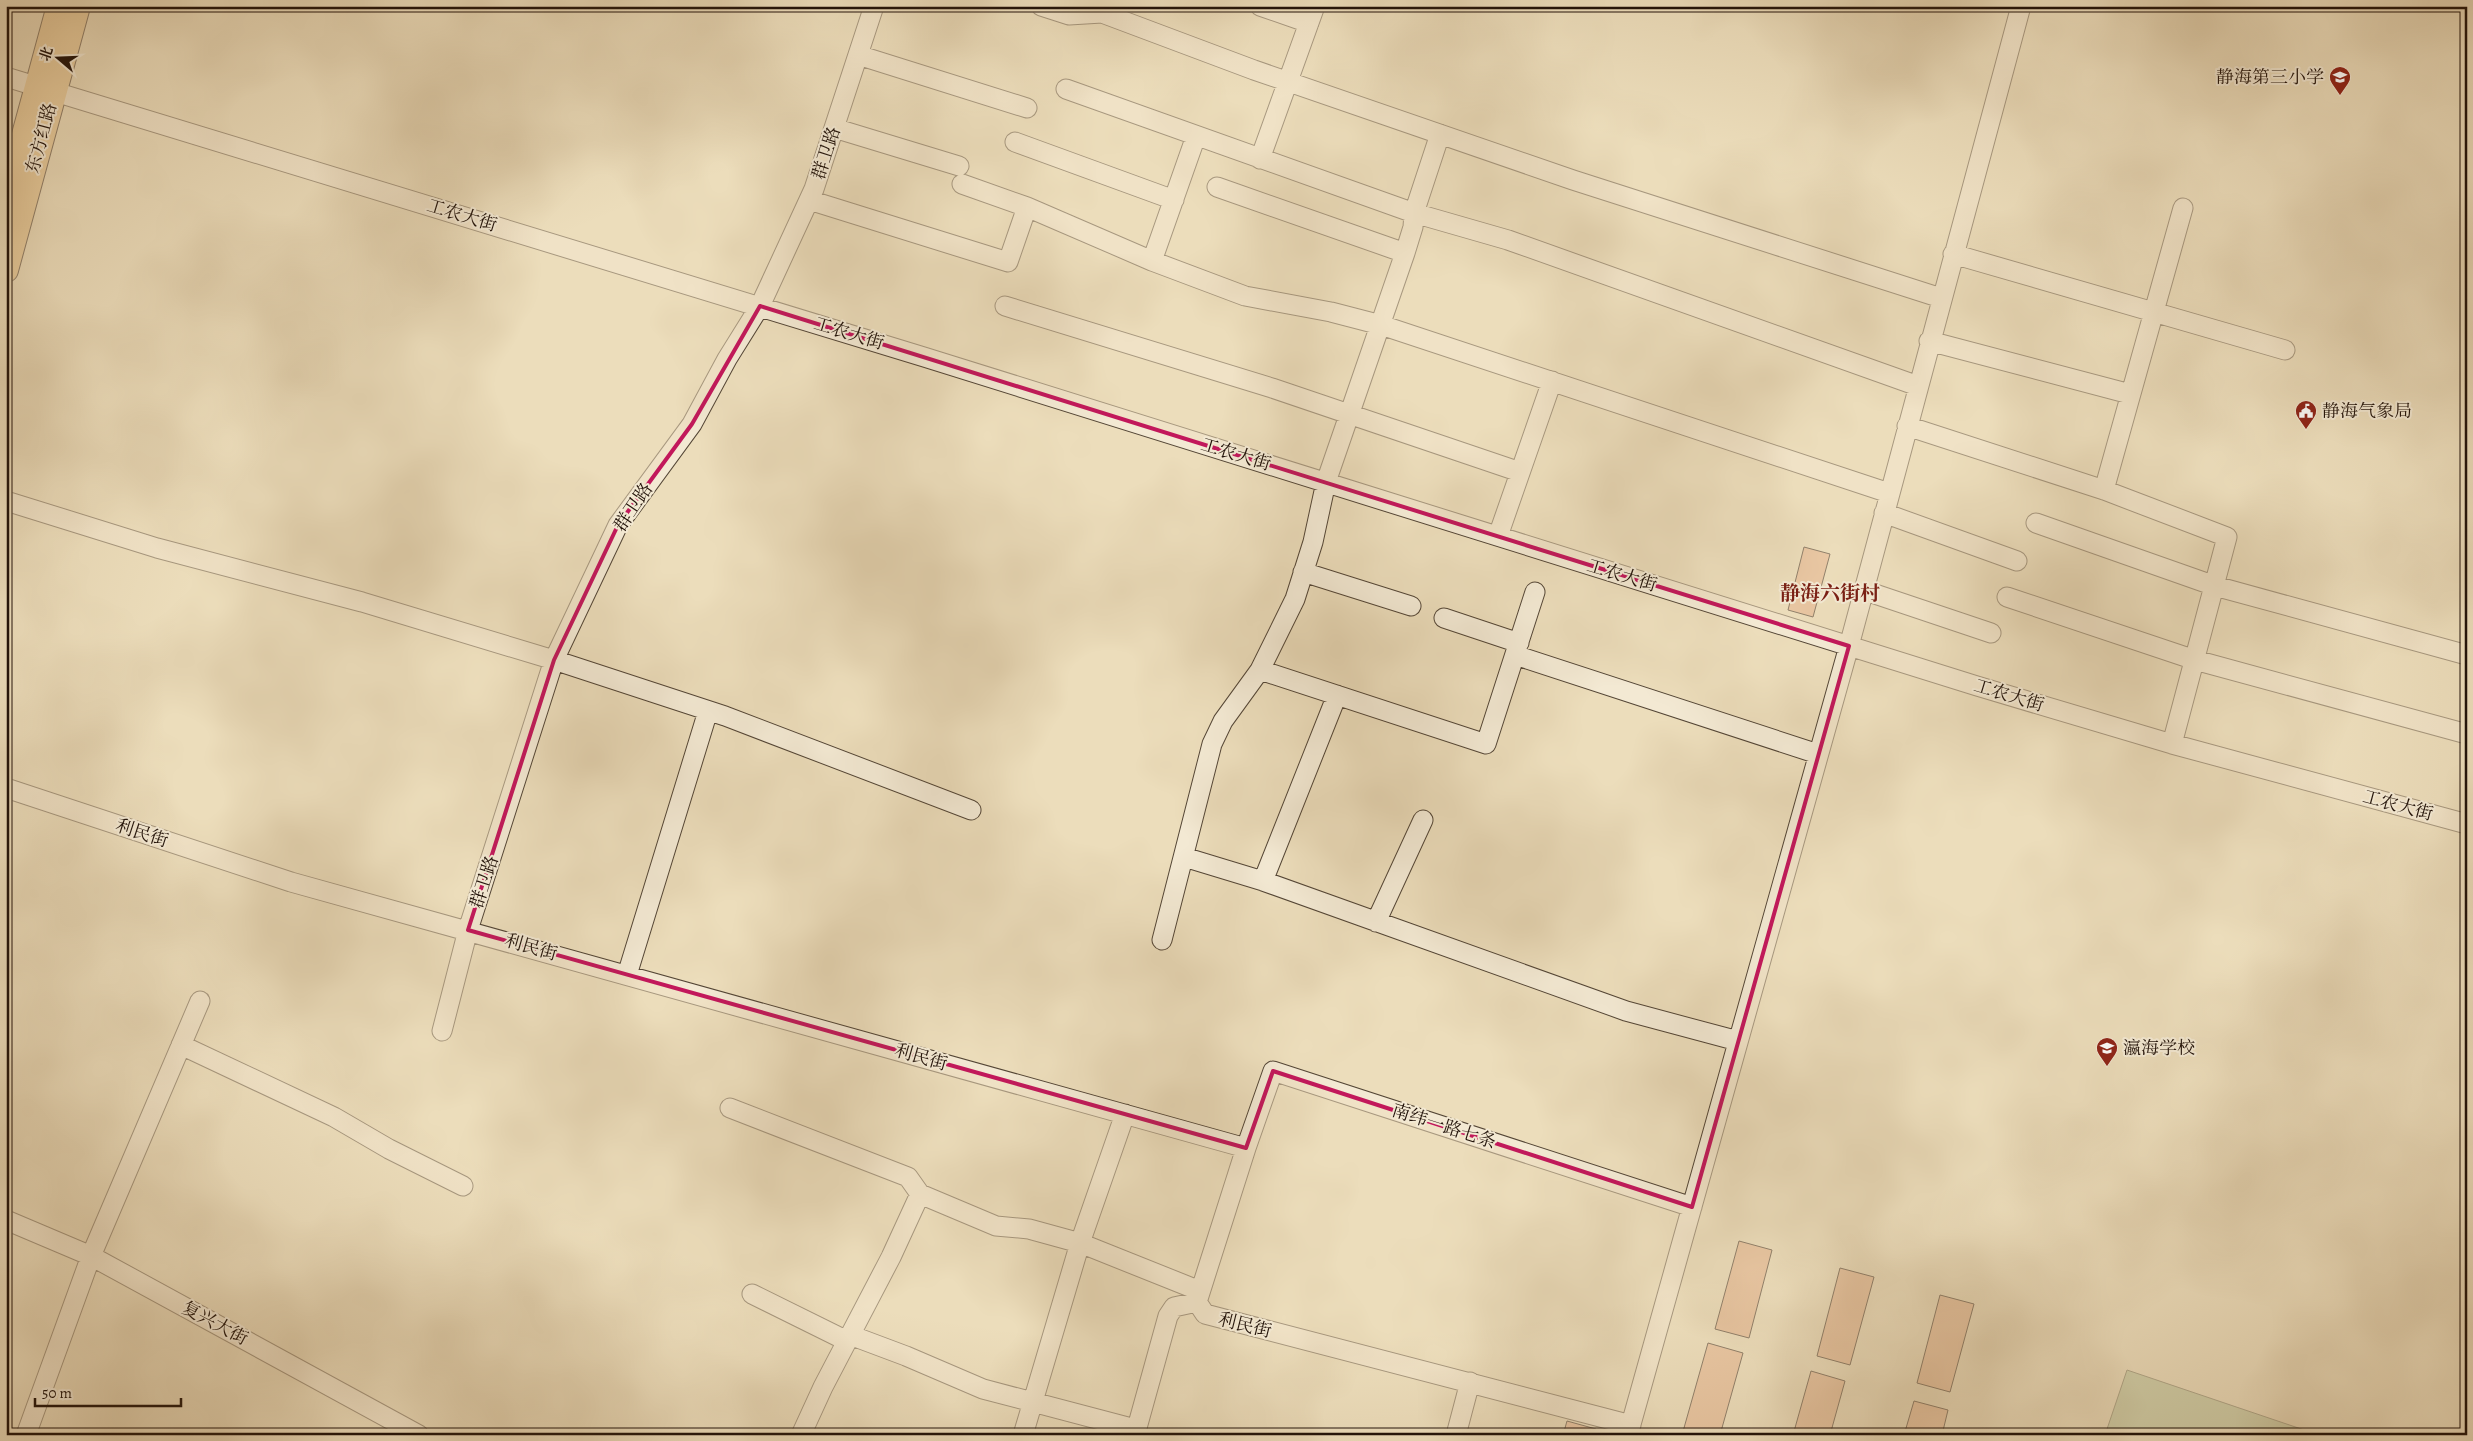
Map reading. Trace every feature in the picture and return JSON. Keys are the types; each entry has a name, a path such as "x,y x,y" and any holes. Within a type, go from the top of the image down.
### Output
{"main road":[{"path":"6,202 45,88 59,6"},
{"name":"东方红路","path":"6,270 45,88 78,6"}],"street":[{"name":"群卫路","path":"442,1031 468,930 554,660 618,525 692,424 727,359 760,306 809,200 874,6"},
{"path":"1042,6 1070,15 1102,14 1288,82 1573,180 1941,298"},
{"path":"1260,6 1312,15 1260,159"},
{"path":"1629,1430 1849,646 1929,341 2021,6"},
{"path":"858,55 1026,108"},
{"name":"工农大街","path":"6,77 760,306 1849,646 2172,744 2467,824"},
{"path":"1066,89 1414,213 1508,240 1918,386"},
{"path":"834,128 960,175 1152,262 1245,296 1331,312 1381,325 1889,493"},
{"path":"1162,940 1212,744 1223,721 1260,670 1295,599 1304,572 1326,482 1405,253 1413,227 1414,213 1440,134"},
{"path":"1152,262 1196,136"},
{"path":"1015,142 1174,200"},
{"path":"1217,187 1405,253"},
{"path":"809,200 1008,262 1027,207"},
{"path":"2104,490 2182,208"},
{"path":"1953,254 2153,310 2285,350"},
{"path":"1005,306 1272,388 1520,472"},
{"path":"1929,341 2130,394"},
{"path":"1498,536 1552,381"},
{"path":"1907,426 2104,490 2227,537 2172,744"},
{"path":"6,501 157,548 362,602 554,660 708,711 971,810"},
{"path":"1884,513 2017,561"},
{"path":"2036,523 2214,586 2467,655"},
{"path":"1304,572 1411,606"},
{"path":"1863,590 1991,633"},
{"path":"1260,670 1486,744 1535,592"},
{"path":"2007,597 2195,660 2467,734"},
{"path":"1444,618 1517,649 1818,754"},
{"path":"1263,881 1337,695"},
{"path":"627,975 708,711"},
{"name":"利民街","path":"6,788 291,882 1246,1148"},
{"path":"1376,922 1423,820"},
{"path":"1184,856 1263,881 1626,1011 1738,1041"},
{"path":"26,1435 91,1256 200,1002"},
{"path":"181,1045 334,1117 389,1149 463,1186"},
{"name":"南纬一路七条","path":"1246,1148 1273,1071 1692,1206"},
{"path":"730,1108 908,1177 920,1194 891,1257 848,1338 801,1435"},
{"path":"1023,1435 1080,1243 1125,1114"},
{"path":"752,1294 848,1338 906,1356 983,1389 1135,1432 1168,1316 1174,1307 1199,1297 1246,1148"},
{"name":"利民街","path":"920,1194 996,1226 1029,1229 1080,1243 1199,1297 1205,1314 1470,1382 1629,1430"},
{"name":"复兴大街","path":"6,1220 91,1256 419,1435"},
{"path":"1456,1435 1470,1382"}],"highlighted area":[{"path":"760,306 1849,646 1692,1207 1273,1071 1246,1148 468,930 554,660 618,525 692,424"}],"green space":[{"path":"2127,1370 2319,1435 2105,1435"}],"building":[{"path":"1804,547 1830,554 1813,617 1788,610"},
{"path":"1739,1241 1772,1250 1749,1338 1715,1329"},
{"path":"1840,1268 1874,1277 1850,1365 1817,1356"},
{"path":"1940,1295 1974,1304 1950,1392 1917,1383"},
{"path":"1708,1343 1743,1353 1720,1435 1682,1435"},
{"path":"1811,1371 1845,1381 1830,1435 1793,1435"},
{"path":"1914,1401 1948,1410 1942,1435 1904,1435"},
{"path":"1567,1421 1596,1429 1594,1435 1563,1435"}],"place":[{"name":"静海第三小学","path":"2340,96"},
{"name":"静海气象局","path":"2306,430"},
{"name":"瀛海学校","path":"2107,1067"}],"district":[{"name":"静海六街村","path":"1830,593"}]}
